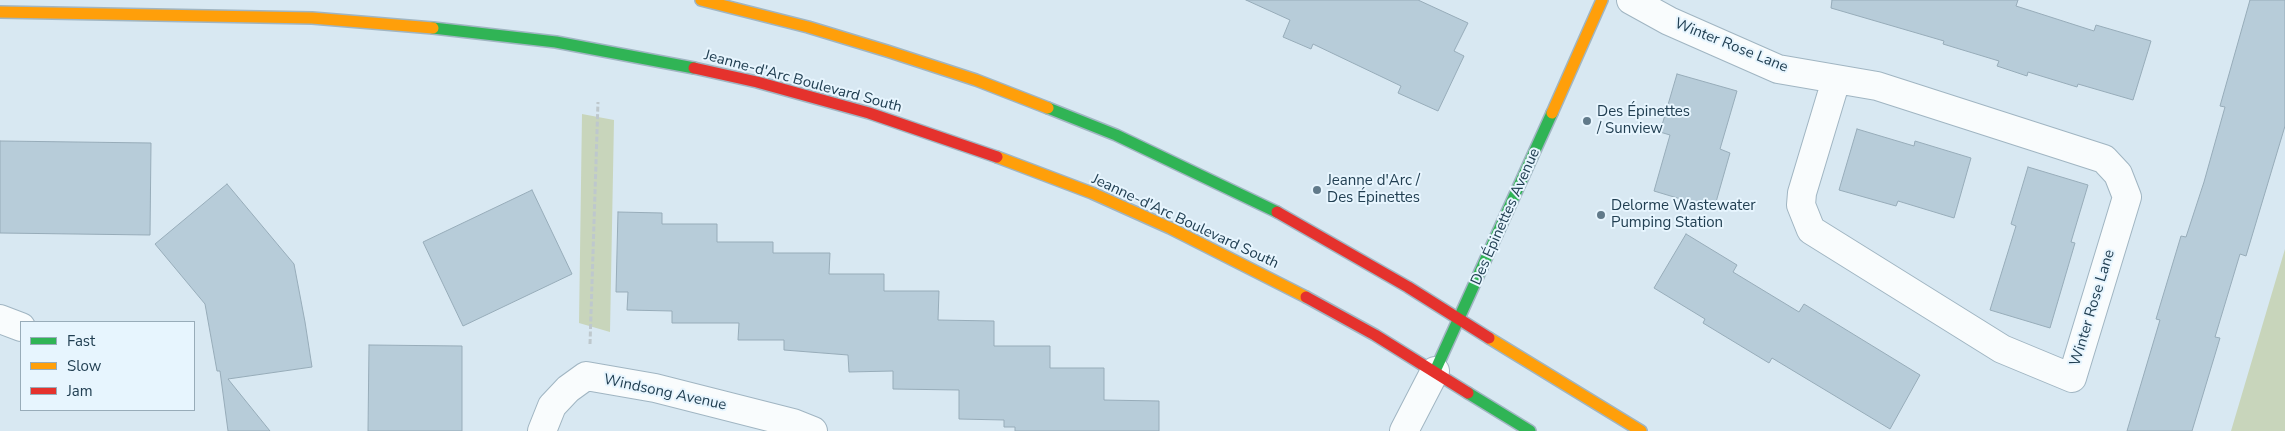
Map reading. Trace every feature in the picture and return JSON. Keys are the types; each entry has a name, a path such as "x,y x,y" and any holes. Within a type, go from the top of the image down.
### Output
{"main road":[{"path":"701,0 808,27 914,60 1049,107 1116,134 1271,209 1408,287 1642,431"},
{"name":"Des Épinettes Avenue","path":"1435,371 1602,0"},
{"name":"Jeanne-d'Arc Boulevard South","path":"0,12 312,18 449,29 556,42 651,59 757,82 869,113 964,144 1092,193 1170,228 1300,293 1375,334 1530,431"}],"street":[{"name":"Winter Rose Lane","path":"1631,0 1669,21 1778,69 1877,86 2104,159 2118,174 2126,197 2072,378 2002,349 1810,230 1801,206 1802,193 1836,80"},
{"path":"0,319 20,327"},
{"name":"Des Épinettes Avenue","path":"1404,431 1435,371"},
{"name":"Windsong Avenue","path":"542,431 552,406 568,389 586,376 655,388 793,423 813,431"}],"path":[{"path":"586,376 591,338 598,102"}],"green space":[{"path":"582,114 614,120 610,332 579,323"},
{"path":"2285,249 2285,431 2231,431"}],"building":[{"path":"1246,0 1418,0 1468,23 1454,51 1464,56 1438,111 1398,93 1401,86 1313,44 1311,49 1283,37 1290,20"},
{"path":"1832,0 2018,0 2016,6 2094,31 2096,25 2151,41 2133,100 2078,84 2077,87 2028,72 2027,76 1997,66 1999,61 1943,44 1944,41 1831,8"},
{"path":"2250,0 2285,0 2285,126 2246,256 2240,254 2215,337 2220,338 2192,431 2127,431 2160,320 2156,319 2181,236 2186,237 2204,182 2225,107 2220,106"},
{"path":"1677,74 1737,91 1720,149 1730,153 1714,209 1654,191 1670,135 1660,132"},
{"path":"1857,129 1914,146 1915,141 1971,158 1954,218 1898,201 1896,206 1839,190"},
{"path":"0,141 151,143 150,235 0,233"},
{"path":"2028,167 2088,185 2071,242 2075,243 2050,328 1990,310 2016,226 2011,224"},
{"path":"227,184 294,264 305,322 312,367 228,379 270,431 228,431 220,371 217,371 205,304 155,244"},
{"path":"532,190 572,274 463,326 423,242"},
{"path":"618,212 662,213 662,224 717,224 717,242 773,242 773,253 830,253 829,274 884,274 884,291 939,291 938,320 994,321 994,346 1050,346 1050,368 1104,368 1104,400 1159,401 1159,431 1015,431 1015,427 1004,427 1004,420 959,419 959,390 893,389 893,371 849,372 848,355 784,350 784,340 738,340 739,323 672,323 672,311 627,310 628,292 616,292"},
{"path":"1686,234 1737,265 1733,272 1799,312 1804,304 1920,375 1890,429 1772,358 1769,363 1703,323 1705,319 1654,288"},
{"path":"369,345 462,346 462,431 368,431"}],"traffic: fast":[{"path":"433,28 556,42 694,68"},
{"path":"1048,108 1116,135 1277,212"},
{"path":"1435,371 1552,113"},
{"path":"1468,393 1530,431"}],"traffic: slow":[{"path":"701,0 808,27 887,51 976,80 1048,108"},
{"path":"1552,113 1602,0"},
{"path":"0,12 312,18 433,28"},
{"path":"997,157 1092,193 1170,228 1306,297"},
{"path":"1489,338 1641,431"}],"traffic: jam":[{"path":"694,68 757,82 869,113 997,157"},
{"path":"1277,212 1408,287 1489,338"},
{"path":"1306,297 1375,335 1468,393"}],"place":[{"name":"Des Épinettes / Sunview","path":"1587,121"},
{"name":"Jeanne d'Arc / Des Épinettes","path":"1317,190"},
{"name":"Delorme Wastewater Pumping Station","path":"1601,215"}]}
